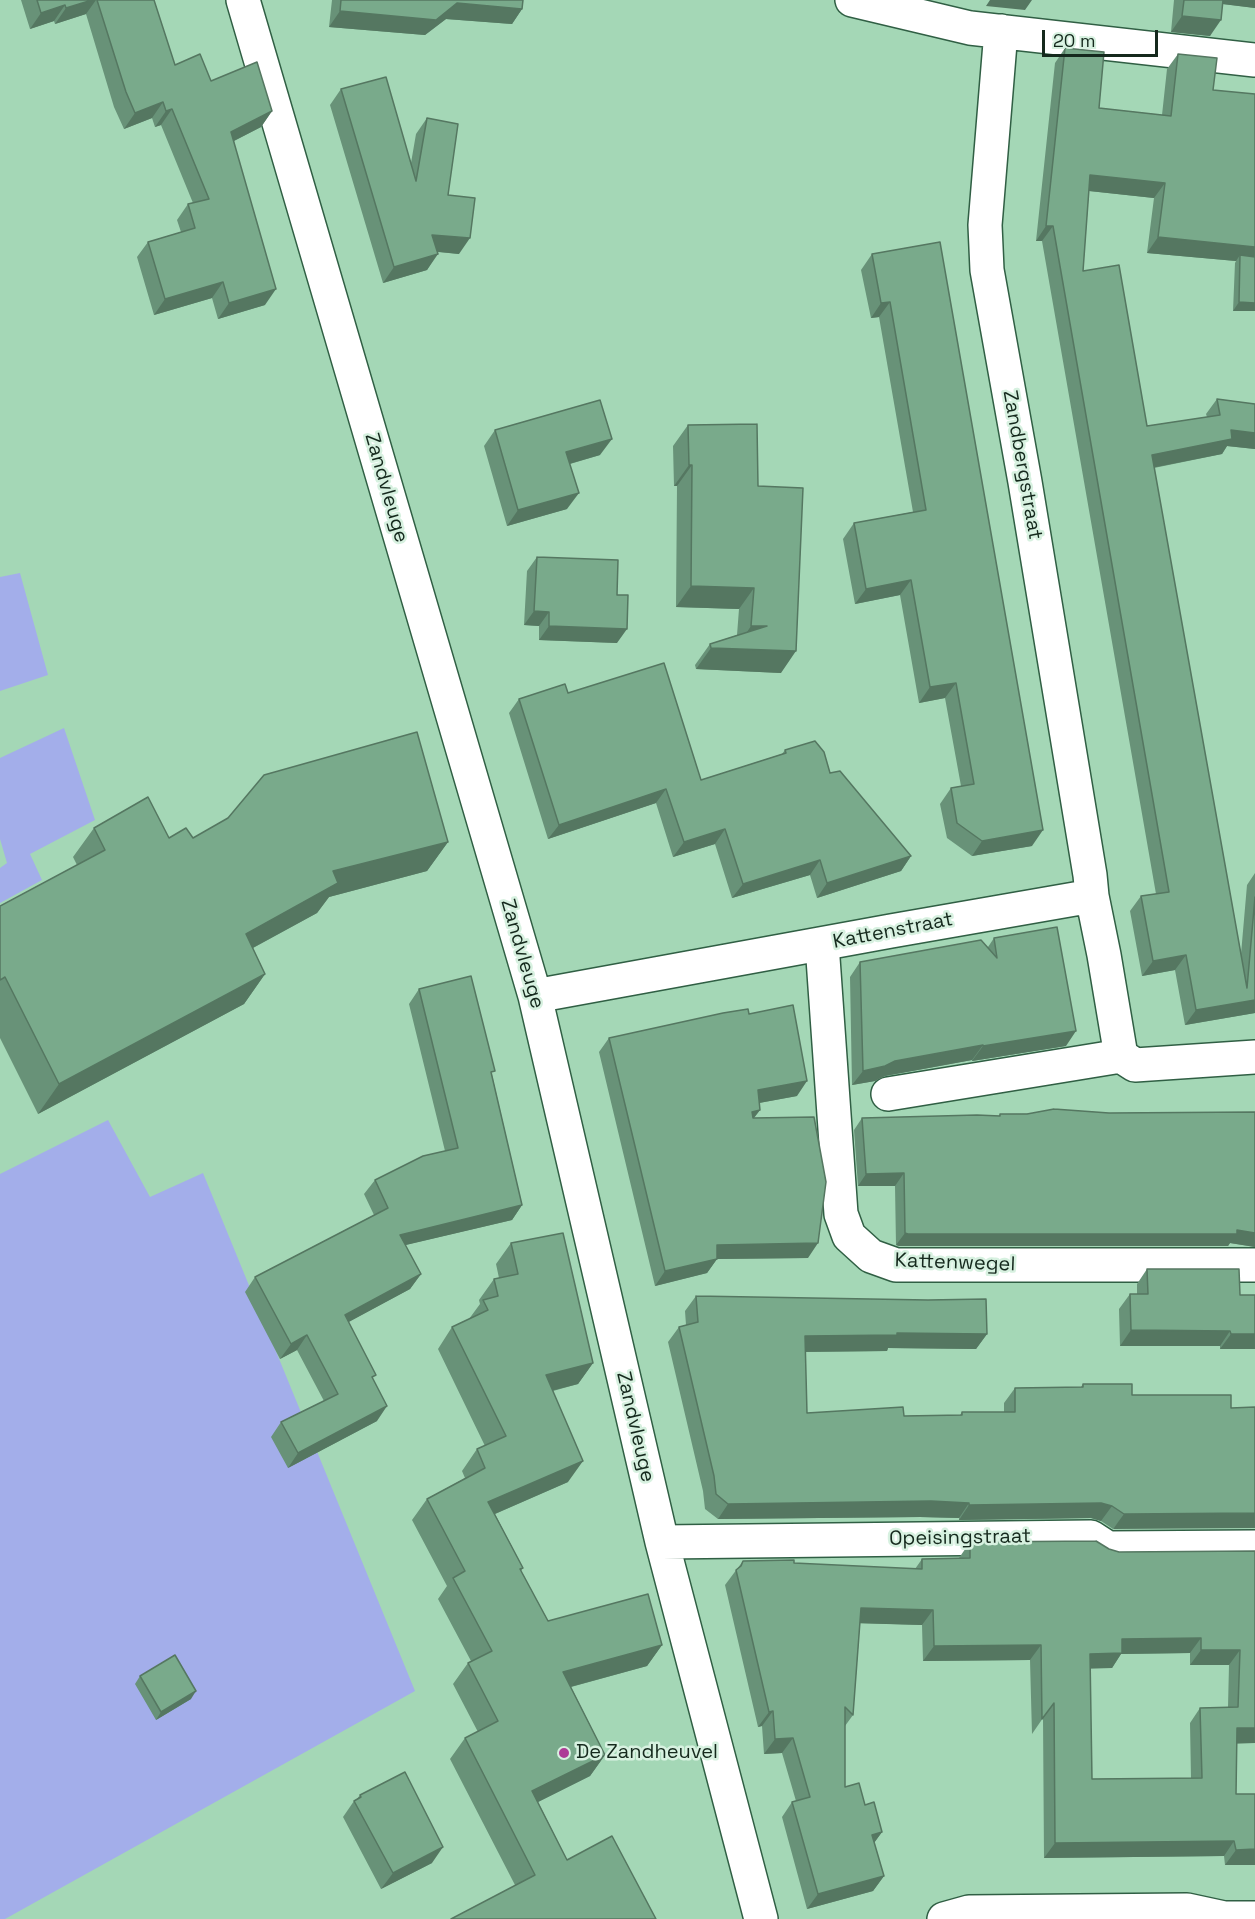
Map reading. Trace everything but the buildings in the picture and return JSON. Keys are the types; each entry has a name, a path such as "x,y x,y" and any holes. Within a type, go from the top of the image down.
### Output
{"street":[{"name":"Zandvleuge","path":"243,0 535,996 662,1542 761,1919"},
{"path":"852,0 970,28 1255,60"},
{"name":"Zandbergstraat","path":"1001,31 986,225 987,270 1025,482 1092,896"},
{"name":"Kattenstraat","path":"535,996 891,930 1092,896"},
{"path":"1092,896 1121,1056"},
{"name":"Kattenwegel","path":"822,944 841,1214 849,1236 871,1256 896,1265 1255,1265"},
{"path":"888,1094 1121,1056 1135,1065 1255,1057"},
{"name":"Opeisingstraat","path":"662,1542 1091,1536 1108,1548 1255,1547"},
{"path":"944,1919 969,1912 1187,1910 1224,1918 1255,1918"}],"shaded area":[{"path":"20,573 48,675 0,691 0,577"},
{"path":"64,728 95,820 30,854 42,880 0,903 0,868 7,863 0,839 0,758"},
{"path":"108,1120 150,1197 203,1173 415,1691 5,1919 0,1919 0,1174"}],"place":[{"name":"De Zandheuvel","path":"564,1753"}]}
